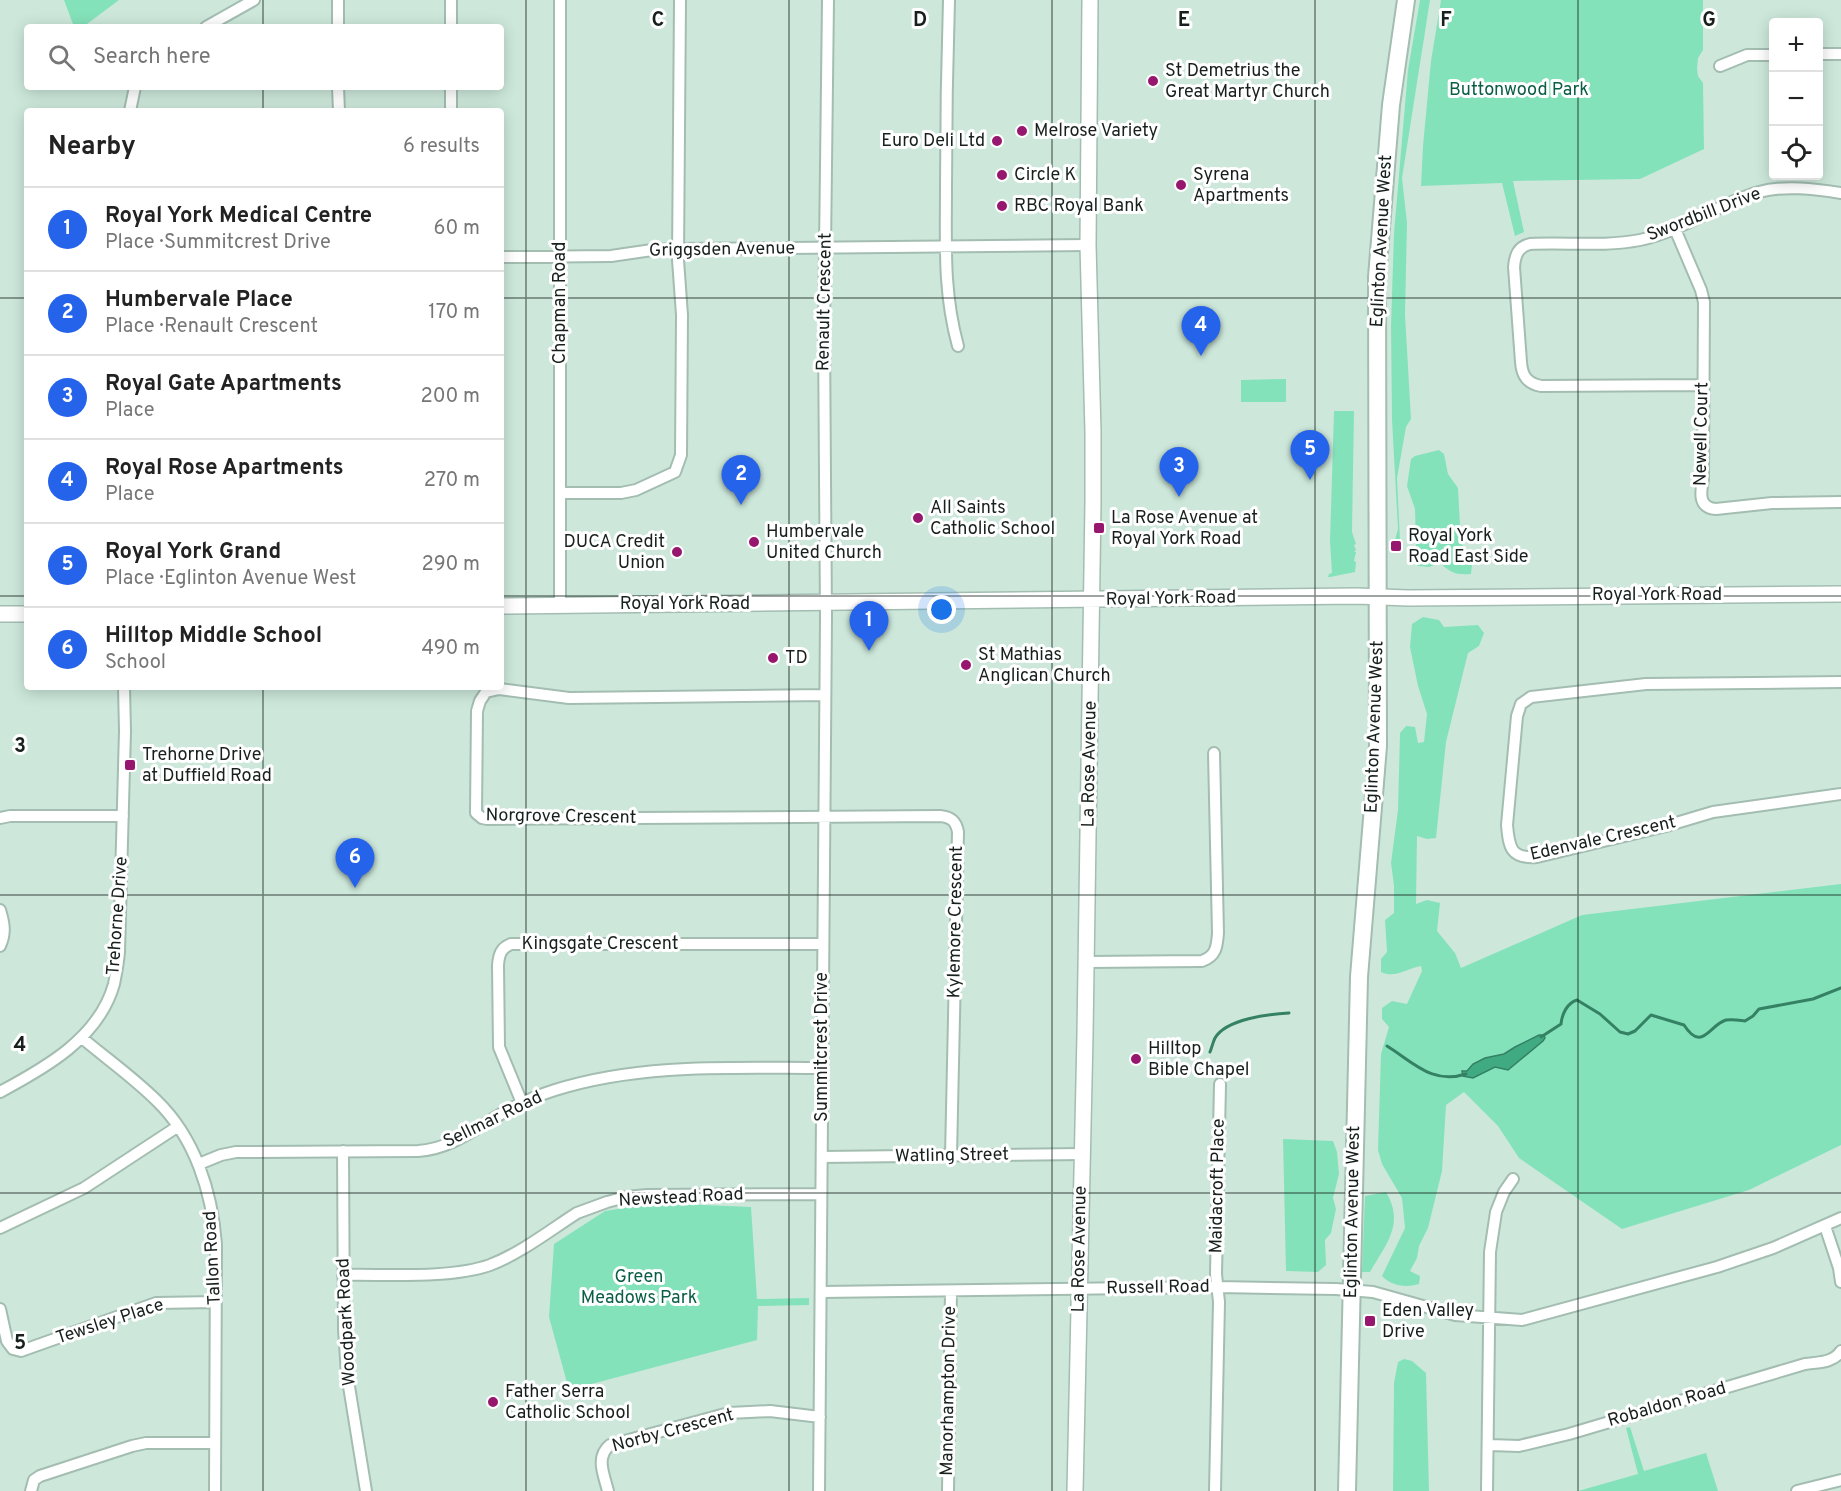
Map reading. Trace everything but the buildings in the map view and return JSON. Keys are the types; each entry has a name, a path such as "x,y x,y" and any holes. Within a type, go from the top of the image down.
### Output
{"main road":[{"name":"Eglinton Avenue West","path":"1347,1491 1359,977 1378,746 1377,277 1391,105 1406,0"}],"street":[{"path":"211,24 254,0"},
{"path":"338,0 338,24"},
{"path":"451,0 451,24"},
{"name":"Chapman Road","path":"560,0 560,605"},
{"path":"560,493 629,492 675,472 679,464 682,347 678,249 680,0"},
{"name":"Renault Crescent","path":"826,603 824,421 828,0"},
{"path":"949,0 945,246 947,296 958,346"},
{"name":"La Rose Avenue","path":"1075,1491 1087,962 1093,432 1088,244 1090,0"},
{"path":"1823,54 1841,54"},
{"path":"1720,66 1747,55 1769,55"},
{"path":"131,108 134,90"},
{"path":"338,90 339,108"},
{"path":"451,90 451,108"},
{"name":"Swordbill Drive","path":"1703,385 1541,386 1527,380 1521,369 1514,267 1515,258 1521,248 1530,244 1632,241 1675,229 1731,203 1766,191 1806,189 1841,193"},
{"name":"Newell Court","path":"1675,229 1704,302 1700,497 1707,507 1716,509 1772,503 1841,502"},
{"name":"Griggsden Avenue","path":"504,257 611,256 678,249 1088,244"},
{"name":"Royal York Road","path":"504,606 1841,594"},
{"name":"Summitcrest Drive","path":"819,1491 826,603"},
{"path":"0,614 24,614"},
{"name":"Edenvale Crescent","path":"1841,682 1658,684 1531,697 1521,704 1517,716 1507,825 1509,842 1515,854 1521,857 1537,857 1666,826 1713,812 1841,794"},
{"name":"Trehorne Drive","path":"0,1092 41,1070 82,1038 102,1010 113,986 119,952 124,690"},
{"name":"Norgrove Crescent","path":"824,817 487,819 478,816 475,808 478,705 482,696 492,690 568,698 825,695"},
{"path":"1087,962 1202,961 1208,959 1216,950 1214,753"},
{"path":"0,818 10,816 123,816"},
{"name":"Kylemore Crescent","path":"824,817 940,816 952,820 956,825 951,1156"},
{"path":"0,910 4,923 4,934 0,946"},
{"name":"Kingsgate Crescent","path":"522,1103 499,1047 498,965 499,956 505,946 511,944 823,944"},
{"name":"Tallon Road","path":"82,1038 159,1103 177,1127 199,1164 212,1207 216,1302 215,1491"},
{"name":"Sellmar Road","path":"199,1164 236,1152 434,1149 454,1141 522,1103 583,1082 645,1072 822,1068"},
{"name":"Maidacroft Place","path":"1215,1491 1220,1084"},
{"path":"0,1228 84,1188 177,1127"},
{"name":"Woodpark Road","path":"343,1151 346,1374 366,1491"},
{"name":"Watling Street","path":"822,1157 1083,1154"},
{"path":"1487,1491 1490,1252 1493,1225 1500,1201 1513,1179"},
{"name":"Newstead Road","path":"343,1275 448,1273 488,1266 506,1258 589,1208 626,1197 820,1194"},
{"path":"1351,1289 1373,1292 1455,1315 1522,1320 1717,1267 1773,1248 1841,1218"},
{"path":"1825,1226 1839,1268 1841,1282"},
{"name":"Russell Road","path":"821,1292 1218,1287 1351,1289"},
{"name":"Manorhampton Drive","path":"948,1491 951,1291"},
{"name":"Tewsley Place","path":"0,1309 6,1341 13,1349 21,1351 156,1303 216,1302"},
{"name":"Robaldon Road","path":"1489,1445 1519,1446 1569,1434 1805,1364 1829,1361 1835,1359 1841,1351"},
{"name":"Norby Crescent","path":"608,1491 601,1458 602,1453 610,1445 729,1413 770,1411 820,1417"},
{"path":"31,1491 34,1480 40,1476 132,1446 161,1442 215,1443"},
{"path":"1797,1491 1841,1480"}],"green space":[{"path":"64,0 119,0 87,24 73,24"},
{"path":"1420,0 1430,0 1402,178 1407,223 1405,315 1411,419 1406,427 1397,478 1400,540 1395,540 1398,529 1392,420 1391,326 1394,233 1408,70"},
{"name":"Buttonwood Park","path":"1441,0 1703,0 1703,50 1698,58 1697,69 1698,76 1703,83 1704,149 1640,179 1513,181 1524,232 1515,236 1502,183 1421,186 1431,61"},
{"path":"1286,379 1286,402 1241,402 1241,380"},
{"path":"1334,411 1354,411 1352,532 1356,544 1354,545 1356,550 1354,552 1356,552 1354,561 1356,562 1355,572 1328,577 1332,573 1330,541"},
{"path":"1439,450 1444,454 1448,474 1458,488 1461,544 1473,555 1471,574 1454,573 1440,563 1429,567 1418,566 1412,556 1416,546 1415,509 1407,486 1411,459"},
{"path":"1423,617 1439,620 1444,627 1478,625 1484,633 1479,646 1468,653 1446,742 1436,838 1427,839 1417,836 1416,904 1427,900 1440,903 1437,931 1455,953 1461,968 1582,915 1841,884 1841,1145 1749,1190 1622,1229 1519,1158 1498,1126 1464,1092 1446,1105 1442,1171 1428,1228 1410,1271 1420,1276 1419,1284 1399,1285 1382,1276 1405,1228 1402,1198 1382,1164 1378,1150 1381,1054 1389,1027 1382,1019 1382,1008 1392,1001 1407,1004 1422,971 1421,966 1396,974 1386,974 1381,972 1381,959 1387,952 1385,920 1394,913 1391,863 1398,810 1400,733 1406,726 1415,727 1418,743 1424,742 1427,714 1418,686 1410,647 1412,624"},
{"path":"1283,1139 1333,1141 1337,1152 1339,1174 1333,1198 1336,1209 1331,1233 1325,1240 1326,1265 1318,1272 1286,1271"},
{"path":"1386,1192 1394,1214 1391,1234 1370,1272 1362,1272 1365,1196"},
{"name":"Green Meadows Park","path":"656,1203 751,1207 757,1299 809,1298 809,1305 758,1306 757,1340 569,1390 549,1317 554,1244 605,1211"},
{"path":"1404,1359 1412,1361 1426,1373 1429,1491 1393,1491 1394,1383 1398,1362"},
{"path":"1630,1427 1644,1471 1706,1453 1718,1491 1578,1491 1638,1474 1626,1428"}],"shaded area":[{"path":"1539,1035 1544,1035 1543,1041 1508,1070 1495,1067 1473,1078 1463,1076 1462,1071 1467,1071 1473,1064 1485,1058 1504,1054"}],"waterway":[{"path":"1541,1037 1561,1024 1566,1009 1577,1000 1600,1014 1620,1032 1628,1034 1635,1031 1651,1015 1684,1025 1690,1033 1701,1037 1726,1020 1745,1021 1759,1009 1813,999 1841,988"},
{"path":"1210,1052 1215,1038 1228,1026 1249,1019 1289,1013"},
{"path":"1387,1046 1414,1065 1433,1074 1443,1077 1466,1074"}],"place":[{"name":"St Demetrius the Great Martyr Church","path":"1153,81"},
{"name":"Melrose Variety","path":"1022,131"},
{"name":"Euro Deli Ltd","path":"997,141"},
{"name":"Circle K","path":"1002,175"},
{"name":"Syrena Apartments","path":"1181,185"},
{"name":"RBC Royal Bank","path":"1002,206"},
{"name":"Royal Rose Apartments","path":"1201,356"},
{"name":"Royal York Grand","path":"1310,480"},
{"name":"Royal Gate Apartments","path":"1179,497"},
{"name":"Humbervale Place","path":"741,505"},
{"name":"All Saints Catholic School","path":"918,518"},
{"name":"La Rose Avenue at Royal York Road","path":"1099,528"},
{"name":"Humbervale United Church","path":"754,542"},
{"name":"Royal York Road East Side","path":"1396,546"},
{"name":"DUCA Credit Union","path":"677,552"},
{"name":"Royal York Medical Centre","path":"869,651"},
{"name":"TD","path":"773,658"},
{"name":"St Mathias Anglican Church","path":"966,665"},
{"name":"Trehorne Drive at Duffield Road","path":"130,765"},
{"name":"Hilltop Middle School","path":"355,888"},
{"name":"Hilltop Bible Chapel","path":"1136,1059"},
{"name":"Eden Valley Drive","path":"1370,1321"},
{"name":"Father Serra Catholic School","path":"493,1402"}]}
